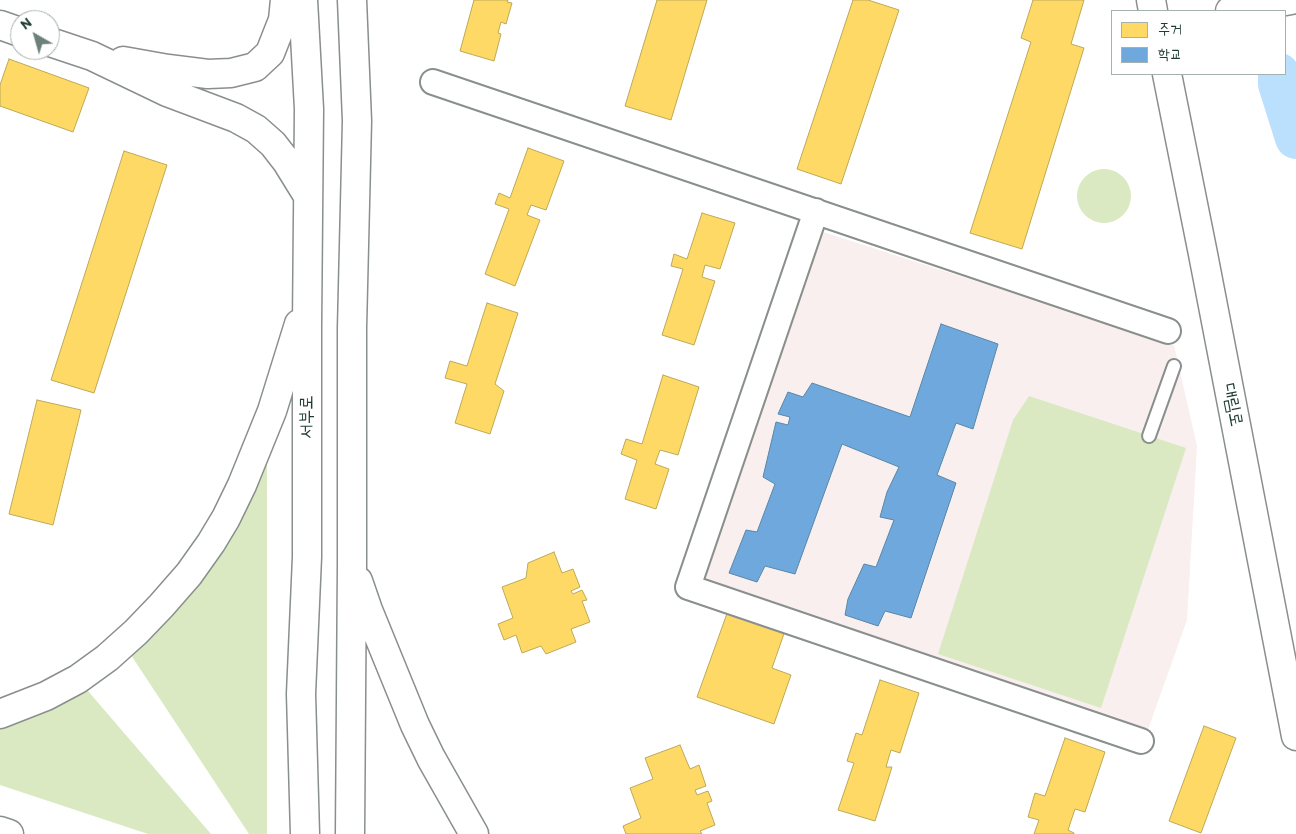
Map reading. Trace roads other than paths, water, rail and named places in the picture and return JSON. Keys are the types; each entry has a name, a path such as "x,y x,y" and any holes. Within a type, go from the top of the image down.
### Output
{"main road":[{"path":"92,56 208,74 231,73 255,67 270,53 283,20 284,0"},
{"name":"서부로","path":"303,0 309,109 307,557 301,694 305,834"},
{"path":"350,834 352,328 357,122 352,0"},
{"path":"1236,10 1291,0"},
{"path":"60,45 92,56 166,92 236,118 256,129 273,144 287,162 308,196"},
{"name":"대림로","path":"1167,75 1296,736"},
{"path":"0,714 46,696 78,679 107,658 136,632 189,574 221,527 242,485 272,411 307,296"},
{"path":"352,564 368,610 416,725 431,758 474,834"},
{"path":"0,831 9,834"}],"street":[{"path":"433,82 1168,330"},
{"path":"816,211 688,587 1141,741"}],"lane":[{"path":"1149,436 1174,366"}],"waterway":[{"path":"1279,75 1279,84 1296,138"}]}
